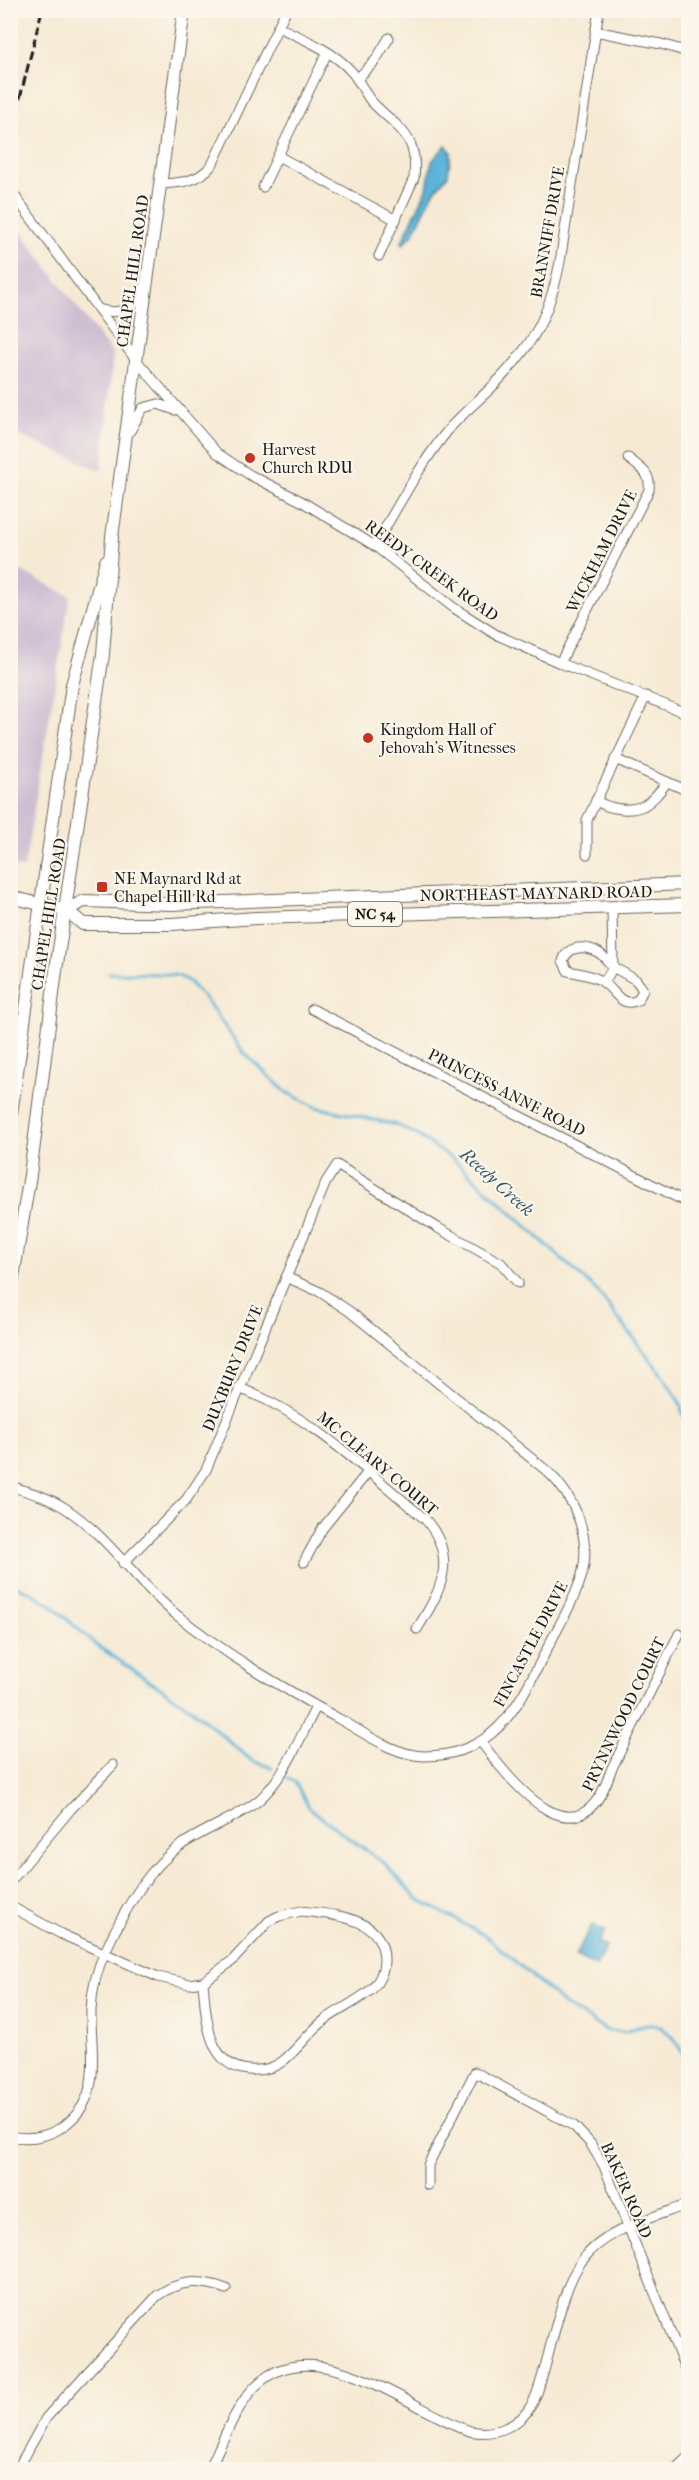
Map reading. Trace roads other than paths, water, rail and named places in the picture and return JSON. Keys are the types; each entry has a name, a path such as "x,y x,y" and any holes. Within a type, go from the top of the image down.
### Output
{"main road":[{"name":"CHAPEL HILL ROAD","path":"10,1295 30,1174 56,970 103,654 112,537 184,10"},
{"name":"CHAPEL HILL ROAD","path":"10,1121 72,685 112,537"},
{"name":"NORTHEAST MAYNARD ROAD","path":"66,909 84,901 171,904 688,884"},
{"name":"NORTHEAST MAYNARD ROAD","path":"10,897 66,909 83,924 134,924 467,910 688,905"}],"street":[{"path":"161,184 189,181 204,174 212,165 286,10"},
{"name":"BRANNIFF DRIVE","path":"375,546 436,446 451,427 516,361 542,323 560,262 599,10"},
{"path":"278,27 345,64 371,100 401,127 413,152 414,178 379,256"},
{"path":"595,32 661,44 688,52"},
{"path":"357,79 375,61 389,38"},
{"path":"263,187 327,53"},
{"path":"278,156 396,220"},
{"name":"REEDY CREEK ROAD","path":"11,191 136,360 206,444 228,461 323,513 375,546 477,624 560,663 688,714"},
{"path":"98,309 106,312 124,312 133,306 145,291"},
{"path":"124,444 133,422 143,408 158,404 180,413"},
{"name":"WICKHAM DRIVE","path":"560,663 649,490 650,479 628,458"},
{"path":"587,854 587,820 646,696"},
{"path":"615,759 688,791"},
{"path":"596,800 612,808 642,806 657,795 667,782"},
{"path":"604,982 613,967 612,908"},
{"path":"578,947 599,952 613,967 636,980 643,990 638,1000 627,1003 620,1000 604,982 568,970 563,962 565,955 572,948 578,947"},
{"name":"PRINCESS ANNE ROAD","path":"312,1009 688,1203"},
{"name":"DUXBURY DRIVE","path":"123,1563 174,1513 198,1484 326,1182 337,1165 438,1228 501,1263 518,1283"},
{"name":"FINCASTLE DRIVE","path":"10,1486 50,1500 65,1508 91,1529 154,1595 227,1652 316,1707 387,1746 422,1756 461,1751 482,1742 504,1724 525,1694 577,1590 584,1563 584,1542 571,1499 547,1471 350,1311 320,1292 286,1277"},
{"name":"MC CLEARY COURT","path":"239,1388 294,1414 425,1519 435,1531 445,1567 443,1581 417,1629"},
{"path":"304,1562 322,1529 368,1472"},
{"name":"PRYNNWOOD COURT","path":"482,1742 501,1767 542,1809 561,1816 575,1815 588,1809 595,1804 605,1790 615,1762 679,1634"},
{"path":"10,2136 27,2138 48,2135 76,2115 87,2099 93,2072 91,2009 93,1990 104,1953 145,1882 180,1846 249,1807 269,1789 316,1707"},
{"path":"10,1882 113,1765"},
{"path":"10,1906 62,1934 174,1982 203,1982 226,1966 269,1921 301,1911 355,1919 375,1934 383,1949 382,1974 371,1990 324,2020 283,2061 260,2070 243,2070 236,2067 227,2062 218,2051 211,2036 203,1982"},
{"name":"BAKER ROAD","path":"428,2185 428,2165 475,2072 562,2118 582,2133 604,2166 688,2376"},
{"path":"209,2469 248,2395 274,2373 298,2366 316,2365 342,2370 470,2430 489,2432 513,2425 521,2419 533,2403 570,2281 578,2267 596,2247 629,2227 688,2204"},
{"path":"17,2469 46,2418 157,2296 170,2287 190,2282 201,2282 226,2289"},
{"path":"674,2469 688,2457"}],"water":[{"path":"446,145 451,152 448,175 434,192 413,234 403,244 404,237 427,189 432,161"},
{"path":"592,1925 605,1931 599,1943 606,1947 596,1966 575,1956"}],"waterway":[{"name":"Reedy Creek","path":"109,973 179,976 188,981 206,1000 244,1053 286,1092 316,1107 397,1125 417,1135 454,1160 597,1291 663,1376 679,1401 688,1429"},
{"path":"10,1584 50,1604 96,1645 193,1710 251,1760 272,1768"},
{"path":"287,1778 295,1782 310,1809 385,1864 416,1898 486,1936 565,2005 608,2031 625,2032 647,2024 659,2026 673,2037 688,2063"},
{"name":"Reedy Creek","path":"688,1918 684,1938 688,1951"},
{"name":"Reedy Creek","path":"688,2089 681,2104 684,2121 688,2125"}],"railway":[{"path":"10,138 42,10"}],"place":[{"name":"Harvest Church RDU","path":"250,458"},
{"name":"Kingdom Hall of Jehovah’s Witnesses","path":"368,738"},
{"name":"NE Maynard Rd at Chapel Hill Rd","path":"102,887"}]}
